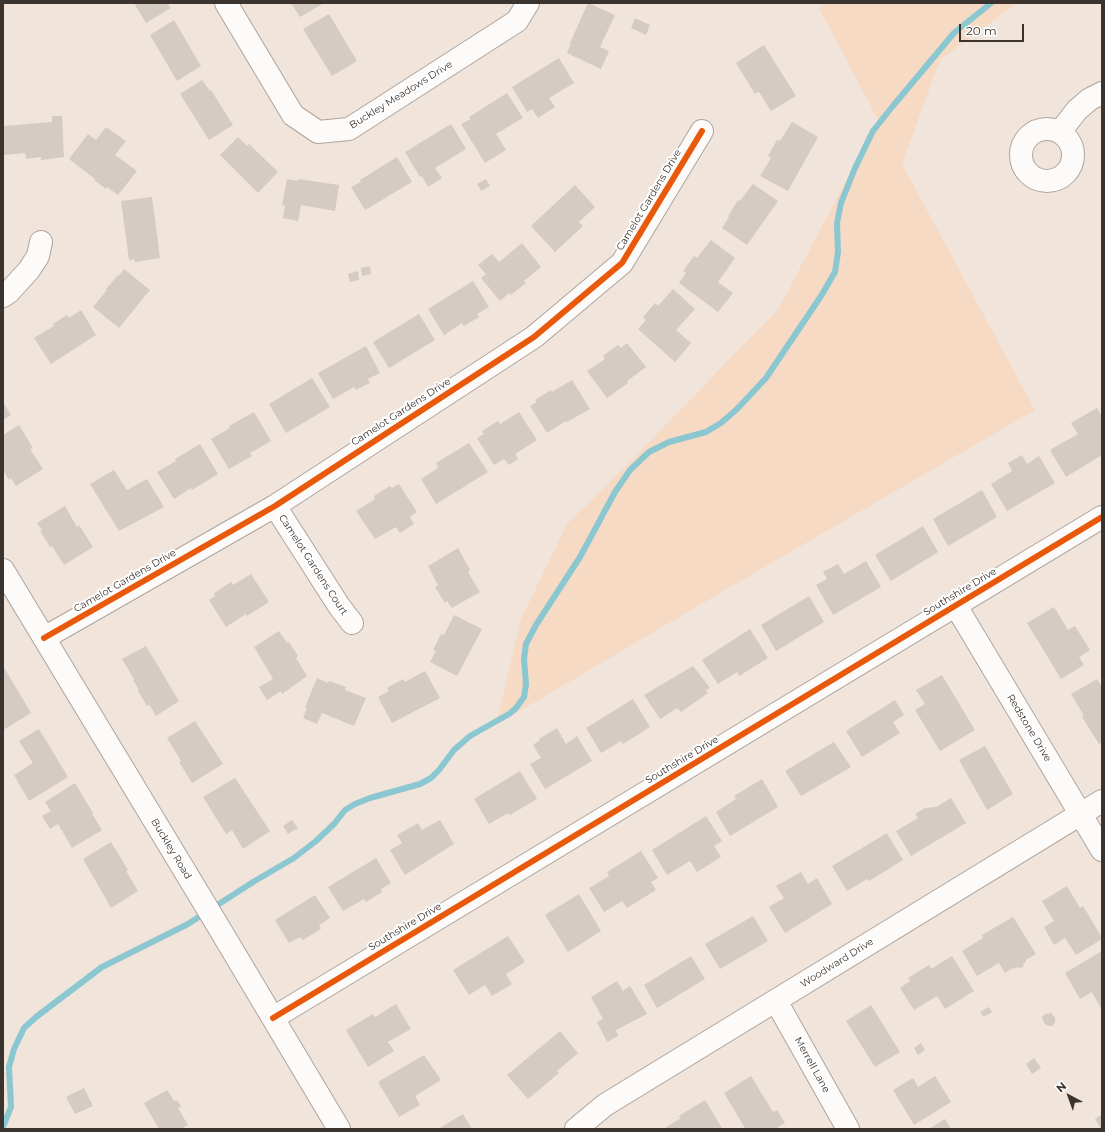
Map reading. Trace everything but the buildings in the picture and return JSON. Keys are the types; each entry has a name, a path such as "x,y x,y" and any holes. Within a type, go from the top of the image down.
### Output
{"street":[{"name":"Buckley Meadows Drive","path":"226,3 293,115 318,132 349,129 517,21 528,3"},
{"path":"1060,132 1077,110 1090,99 1102,93"},
{"name":"Camelot Gardens Drive","path":"44,638 275,506 534,337 622,263 702,131"},
{"path":"3,296 29,270 38,256 41,242"},
{"name":"Camelot Gardens Court","path":"275,506 339,606 352,623"},
{"name":"Southshire Drive","path":"273,1018 1102,517"},
{"name":"Buckley Road","path":"3,570 339,1129"},
{"name":"Redstone Drive","path":"956,606 1102,850"},
{"name":"Woodward Drive","path":"576,1129 605,1105 1102,801"},
{"name":"Merrell Lane","path":"776,1001 848,1129"}],"shaded area":[{"path":"826,3 1017,3 940,60 902,164 1035,410 496,725 521,619 567,524 624,468 779,308 878,120 819,8"}],"waterway":[{"path":"3,1127 11,1107 9,1067 14,1049 24,1028 36,1017 102,967 188,924 253,882 294,858 316,841 334,824 345,810 370,798 420,784 431,778 454,750 470,736 509,714 516,708 524,697 526,684 524,659 526,644 536,625 580,557 615,492 630,470 649,452 669,442 706,432 721,423 737,409 766,378 821,296 835,272 838,252 837,223 841,203 855,168 873,131 954,33 991,3"}],"cycle path":[{"path":"44,638 275,506 534,337 622,263 702,131"},
{"path":"273,1018 1102,517"}]}
